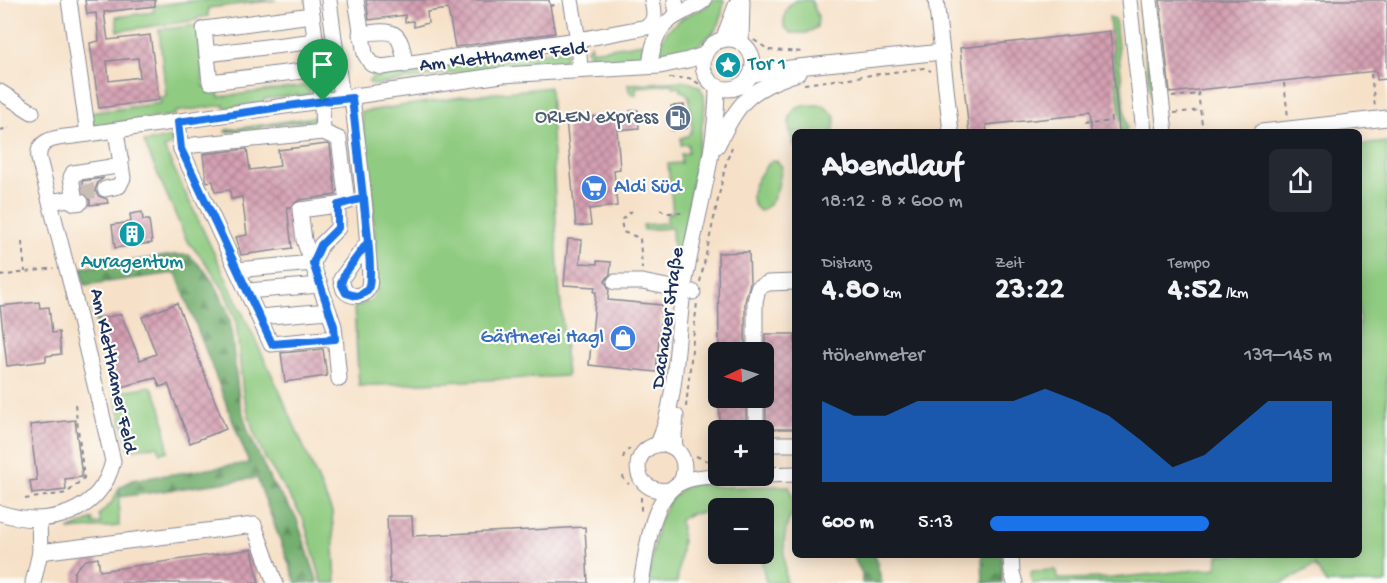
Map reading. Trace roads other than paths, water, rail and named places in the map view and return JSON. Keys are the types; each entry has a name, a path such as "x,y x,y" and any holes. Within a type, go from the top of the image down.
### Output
{"street":[{"path":"69,0 88,134"},
{"path":"329,0 364,198 368,242"},
{"path":"356,0 364,54 371,64 382,67 578,40 643,28 657,25 689,4"},
{"path":"571,0 580,69"},
{"path":"652,0 657,25 654,42 658,70"},
{"path":"740,0 753,68 751,75 743,85 719,90 705,73 704,55 712,45 723,40 747,38"},
{"path":"723,40 740,0"},
{"path":"936,0 951,129"},
{"path":"1144,129 1129,3 1150,1 1165,129"},
{"path":"319,69 210,82 204,29 311,8 315,41 319,69 323,101 323,132"},
{"path":"360,34 382,31 394,34 402,43 405,65"},
{"path":"207,54 315,41"},
{"path":"751,75 798,67 942,52"},
{"name":"Am Kletthamer Feld","path":"658,70 704,55"},
{"path":"752,57 798,67"},
{"path":"708,165 744,100 769,83 821,66"},
{"name":"Am Kletthamer Feld","path":"0,513 39,520 76,510 92,500 103,487 113,461 38,156 41,145 48,141 88,134 502,75 580,69 705,73"},
{"name":"Dachauer Straße","path":"646,522 685,471 683,453 674,431 686,359 702,232 703,193 716,128 719,90"},
{"path":"0,92 32,112"},
{"path":"1289,129 1382,118"},
{"path":"178,122 181,149 272,344 335,339"},
{"path":"106,194 119,186 123,178 116,130"},
{"path":"181,149 194,145 323,132 339,139 343,203 338,228 321,245 313,263"},
{"path":"50,202 75,197 71,177 73,173 117,166 121,161"},
{"path":"339,379 334,326 304,240 300,210 364,198"},
{"path":"237,270 313,263"},
{"path":"615,282 642,282 694,291"},
{"path":"756,342 755,302 758,288 768,283 792,282"},
{"path":"247,291 320,285"},
{"name":"Dachauer Straße","path":"641,583 646,522 638,462 644,452 658,444 664,429 674,372 694,291"},
{"path":"259,316 328,311"},
{"path":"658,444 683,453 708,467"},
{"path":"774,444 792,444"},
{"path":"774,475 792,474"},
{"path":"640,489 655,490 708,479"},
{"path":"33,583 40,552 39,520"},
{"path":"40,552 254,525 275,583"},
{"path":"1011,558 1015,583"}],"tunnel":[{"path":"80,193 105,189"}],"place":[{"name":"Tor 1","path":"728,65"},
{"name":"ORLEN express","path":"678,118"},
{"name":"Aldi Süd","path":"594,188"},
{"name":"Auragentum","path":"132,234"},
{"name":"Gärtnerei Hagl","path":"623,338"}]}
